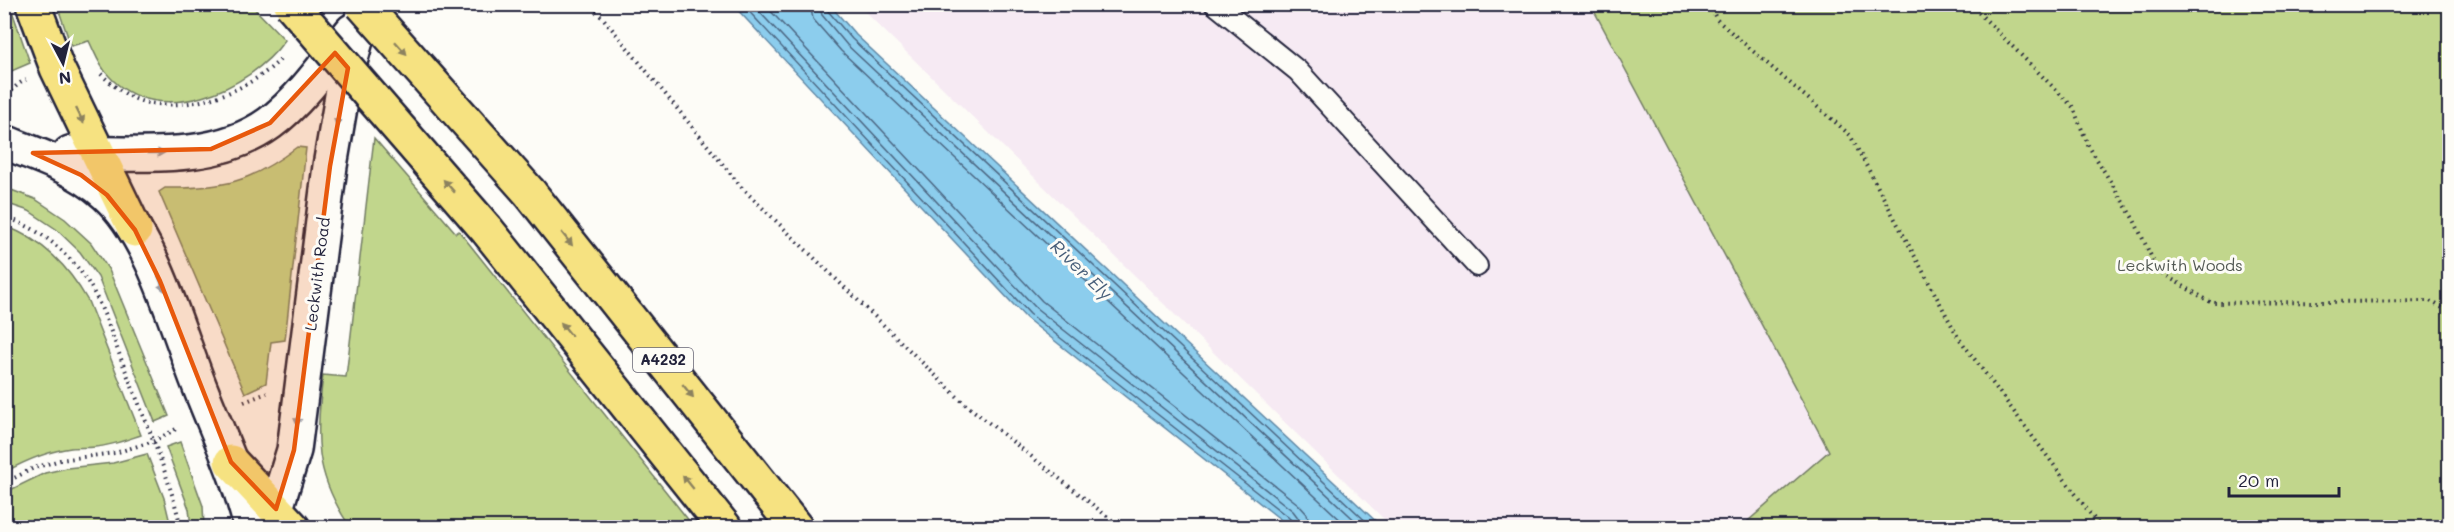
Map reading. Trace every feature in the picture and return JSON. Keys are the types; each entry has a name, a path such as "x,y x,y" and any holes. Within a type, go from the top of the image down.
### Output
{"main road":[{"path":"33,4 57,68 160,281 201,391 231,462 272,523"},
{"path":"291,4 487,230 724,528"},
{"path":"19,148 98,153 181,153 210,149 242,138 270,123 298,97 363,10"},
{"name":"A4232","path":"363,10 530,193 796,528"},
{"name":"Leckwith Road","path":"272,523 294,450 330,166 344,84 363,10"},
{"path":"19,148 81,175 107,195 135,230"}],"lane":[{"path":"1215,4 1298,71 1477,266"}],"path":[{"path":"432,4 439,10 446,4"},
{"path":"586,4 603,18 743,189 965,404 1122,528"},
{"path":"1709,4 1717,20 1850,135 1958,337 2101,528"},
{"path":"1970,4 2073,107 2088,145 2134,220 2158,271 2212,303 2430,301 2450,312"},
{"path":"94,67 114,87 146,103 184,104 219,97 267,73 282,58"},
{"path":"8,97 19,82 28,79"},
{"path":"4,217 44,236 64,252 82,273 97,299 153,441 175,502 181,528"},
{"path":"4,483 34,468 60,460 115,453 153,441 175,429"}],"highlighted area":[{"path":"335,53 348,68 330,166 294,450 276,509 231,462 160,281 135,230 107,195 81,175 33,153 211,149 270,123"}],"shaded area":[{"path":"858,5 1591,5 1830,452 1741,527 1392,527"}],"green space":[{"path":"5,4 10,5 30,63 9,72 5,77"},
{"path":"57,5 251,5 285,40 269,58 227,88 202,97 177,102 152,100 129,92 109,76 100,64 89,41 71,46"},
{"name":"Leckwith Woods","path":"1591,5 2449,5 2449,527 1741,527 1829,451"},
{"path":"374,138 456,233 459,231 694,527 350,527 329,489 323,471 319,418 323,375 346,377"},
{"path":"297,147 306,148 285,340 271,342 266,383 245,393 159,192 165,188 204,187 236,181 265,168"},
{"path":"6,188 35,199 65,219 91,243 109,270 169,416 155,422 98,277 80,252 56,229 29,211 5,203"},
{"path":"5,226 43,247 63,266 80,288 88,301 141,435 107,445 54,451 5,472"},
{"path":"180,442 203,506 204,527 191,527 189,509 166,447"},
{"path":"147,454 164,498 171,527 5,527 5,495 8,491 45,473 113,463"}],"water":[{"name":"River Ely","path":"733,5 830,5 856,35 1382,527 1290,527 1026,318"}]}
